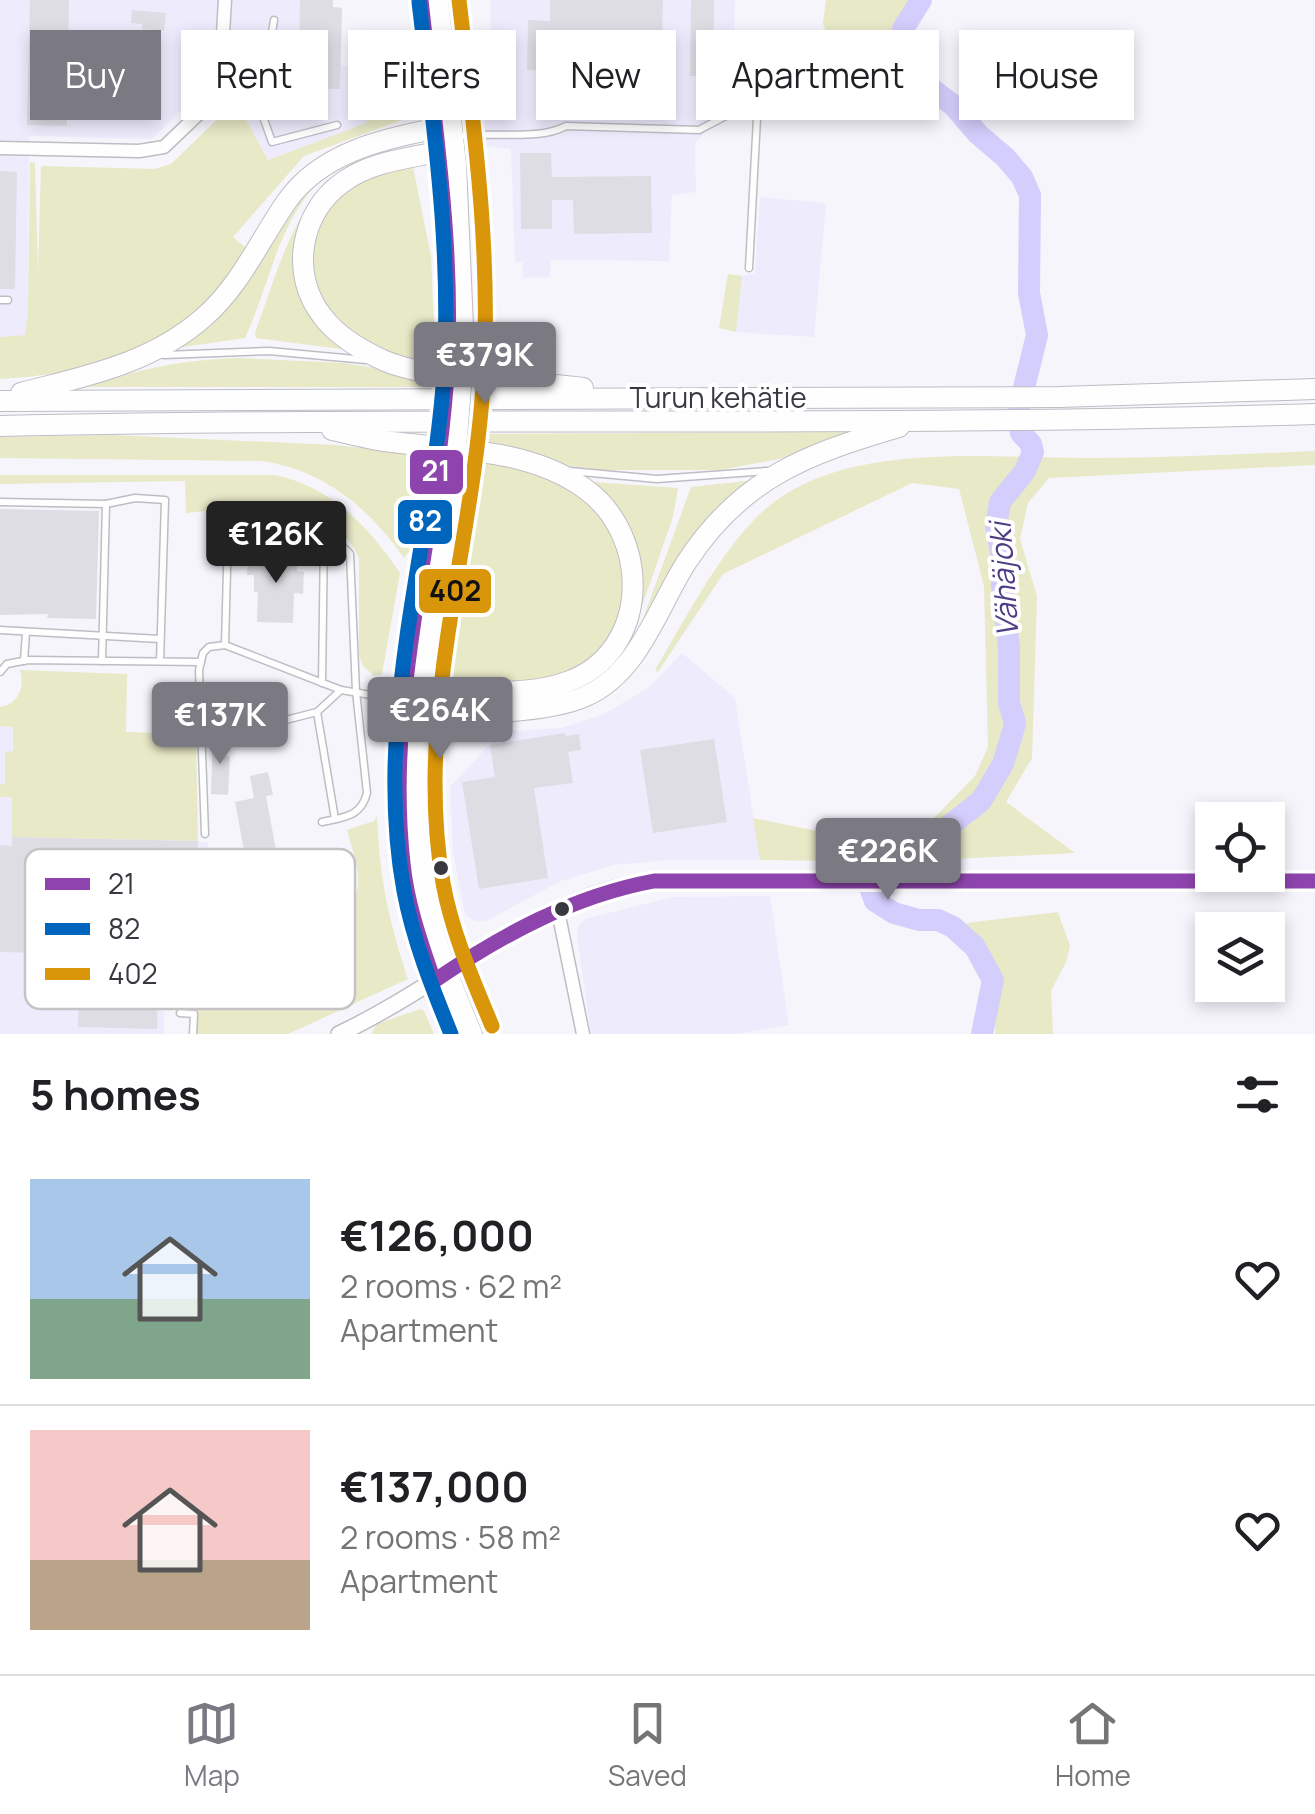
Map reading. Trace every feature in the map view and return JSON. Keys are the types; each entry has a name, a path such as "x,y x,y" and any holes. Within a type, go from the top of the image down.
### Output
{"highway":[{"path":"5,400 143,358 176,338 222,300 248,266 287,201 312,173 348,154 444,133"},
{"path":"437,152 374,166 340,183 322,201 305,236 302,252 305,281 316,308 344,338 387,362 478,378 537,381 644,398"},
{"name":"Turun kehätie","path":"5,400 1060,397 1315,390"},
{"name":"Turun kehätie","path":"8,425 1084,420 1315,414"},
{"path":"411,707 553,706 595,691 631,657 706,535 748,493 783,469 844,442 925,420"},
{"path":"290,422 387,442 476,451 548,469 595,497 625,536 634,584 620,632 599,661 567,682 510,690 422,688"}],"main road":[{"path":"411,707 422,688 448,460 463,253 421,0"},
{"path":"439,0 444,133 437,152 456,350"},
{"path":"448,460 411,707 419,856 455,1034"},
{"path":"441,976 473,1034"}],"street":[{"path":"225,0 225,30"},
{"path":"0,148 156,150 171,142 194,120"},
{"path":"348,1032 558,911 596,894 648,882 1315,881"},
{"path":"558,911 583,1034"}],"lane":[{"path":"272,30 274,20"},
{"path":"444,133 550,134 566,126 699,130 739,109 754,110 757,136 749,268"},
{"path":"264,120 272,142 336,125"},
{"path":"143,358 269,351 387,362"},
{"path":"1216,417 1218,394"},
{"path":"5,400 8,425"},
{"path":"548,469 657,479 783,469"},
{"path":"0,502 106,504 135,498 164,500 160,661"},
{"path":"102,661 106,504"},
{"path":"226,645 228,533 234,523 242,519 284,522 346,547 350,554 356,691 368,793 356,814 322,822"},
{"path":"322,683 324,538"},
{"path":"0,630 160,638"},
{"path":"24,661 26,632"},
{"path":"205,834 201,662 209,646 226,645 341,690 411,707"},
{"path":"0,672 7,664 24,661 201,662"},
{"path":"200,720 244,731 316,712 341,690"},
{"path":"316,712 334,819"},
{"path":"180,1013 194,1014 193,1034"}],"shaded area":[{"path":"0,0 333,0 333,7 342,8 340,65 348,66 348,120 367,120 366,123 268,160 246,120 328,120 328,30 181,30 181,111 152,139 29,136 25,335 0,337"},
{"path":"491,0 735,0 734,30 696,30 696,120 717,120 695,143 696,192 672,195 669,261 551,260 550,277 523,278 523,263 515,262 511,149 482,146 484,120 516,120 516,30 490,30"},
{"path":"760,197 826,203 814,337 736,332 742,276 755,273"},
{"path":"682,653 735,698 760,860 669,860 613,865 561,881 488,920 476,922 465,915 453,853 450,787 501,732 561,728 602,715 648,688"},
{"path":"0,715 13,715 12,837 208,842 208,849 25,849 25,1009 165,1009 164,1034 0,1034"},
{"path":"770,896 789,1025 737,1034 591,1034 577,936 585,919 673,897"}],"green space":[{"path":"826,0 911,0 899,30 825,30"},
{"path":"216,120 246,120 268,160 366,123 402,120 304,156 233,237 248,250 224,282 171,330 110,360 39,376 0,379 0,337 25,335 30,162 35,163 38,273 41,166 155,169 171,164"},
{"path":"413,167 431,256 433,363 386,353 347,334 321,303 308,266 320,219 339,195 376,174"},
{"path":"324,175 285,233 245,338 176,348 294,203"},
{"path":"327,181 329,184 294,258 348,350 256,338 292,234"},
{"path":"728,274 742,276 736,332 719,328"},
{"path":"239,358 343,363 436,377 435,387 87,387 162,366"},
{"path":"858,432 789,457 721,470 605,470 562,465 469,443 470,434"},
{"path":"113,435 335,445 428,455 412,548 404,558 376,523 325,482 262,461 0,458 0,437"},
{"path":"1315,451 1315,465 1049,478 1028,503 1020,539 1037,596 1032,758 1006,802 1075,853 892,862 760,860 753,818 847,837 928,824 975,776 988,747 984,586 959,489 912,483 723,574 658,672 655,670 704,587 747,528 795,488 833,472 920,458 1121,458"},
{"path":"468,457 495,460 561,479 614,524 628,597 603,650 563,676 509,683 454,680 438,665 434,642"},
{"path":"0,475 274,475 313,488 362,525 400,573 382,674 374,676 363,666 359,655 359,558 347,539 330,525 283,511 231,509 186,513 185,481 0,484"},
{"path":"754,480 640,627 691,487"},
{"path":"593,482 678,488 673,517 642,606 636,545"},
{"path":"20,670 127,674 126,732 196,734 198,841 12,837 12,797 0,797 0,784 5,784 5,752 13,751 13,727 0,726 0,707 19,694"},
{"path":"377,816 386,899 408,979 355,1003 358,879 355,849 347,830 374,821"},
{"path":"1058,912 1070,946 1051,991 1053,1034 995,1034 997,967 966,923"},
{"path":"191,1009 343,1009 288,1034 190,1034"},
{"path":"420,1009 434,1034 371,1034 377,1024"}],"building":[{"path":"30,0 69,0 69,30 30,30 30,120 67,120 67,126 27,125"},
{"path":"300,0 333,0 333,7 342,8 340,89 328,89 328,30 299,30"},
{"path":"550,0 663,0 662,30 536,30 536,70 527,70 528,20 550,21"},
{"path":"691,0 714,0 714,30 696,30 696,76 690,76"},
{"path":"132,10 166,13 164,31 142,29 142,24 131,23"},
{"path":"520,153 551,153 552,177 651,176 652,233 574,234 573,200 552,200 552,229 521,229"},
{"path":"0,171 17,172 15,289 0,289"},
{"path":"0,509 99,511 96,619 0,615"},
{"path":"255,554 298,555 297,571 304,572 303,594 294,593 293,623 257,622 258,592 254,592 254,575 247,575 248,559 255,559"},
{"path":"213,730 223,733 222,756 230,756 228,795 211,794"},
{"path":"579,734 581,750 568,752 573,783 534,788 548,878 479,889 462,782 495,777 490,745"},
{"path":"714,739 727,822 653,833 640,750"},
{"path":"268,772 273,795 266,796 276,849 244,849 235,802 254,798 250,776"},
{"path":"12,837 198,841 198,849 25,849 25,953 0,952 0,845 12,846"},
{"path":"78,1009 157,1009 157,1029 78,1027"}],"waterway":[{"name":"Vähäjoki","path":"921,0 903,29 898,55 915,76 954,106 1005,157 1022,177 1030,195 1029,293 1037,335 1017,416 1021,433 1033,452 1025,471 1000,502 996,526 1004,567 1009,703 1015,723 1003,764 981,801 931,840 885,856 875,866 869,885 875,901 894,913 938,920 953,927 975,947 993,980 982,1034"}],"transit line":[{"name":"21","path":"421,0 446,242 448,339 440,447 406,684 399,803 408,893 434,981 539,919 595,896 654,881 1315,881"},
{"name":"402","path":"459,0 480,193 485,338 477,448 440,696 436,820 443,883 452,920 492,1026"},
{"name":"82","path":"419,2 444,242 445,339 436,450 399,702 396,828 412,927 451,1034"}]}
